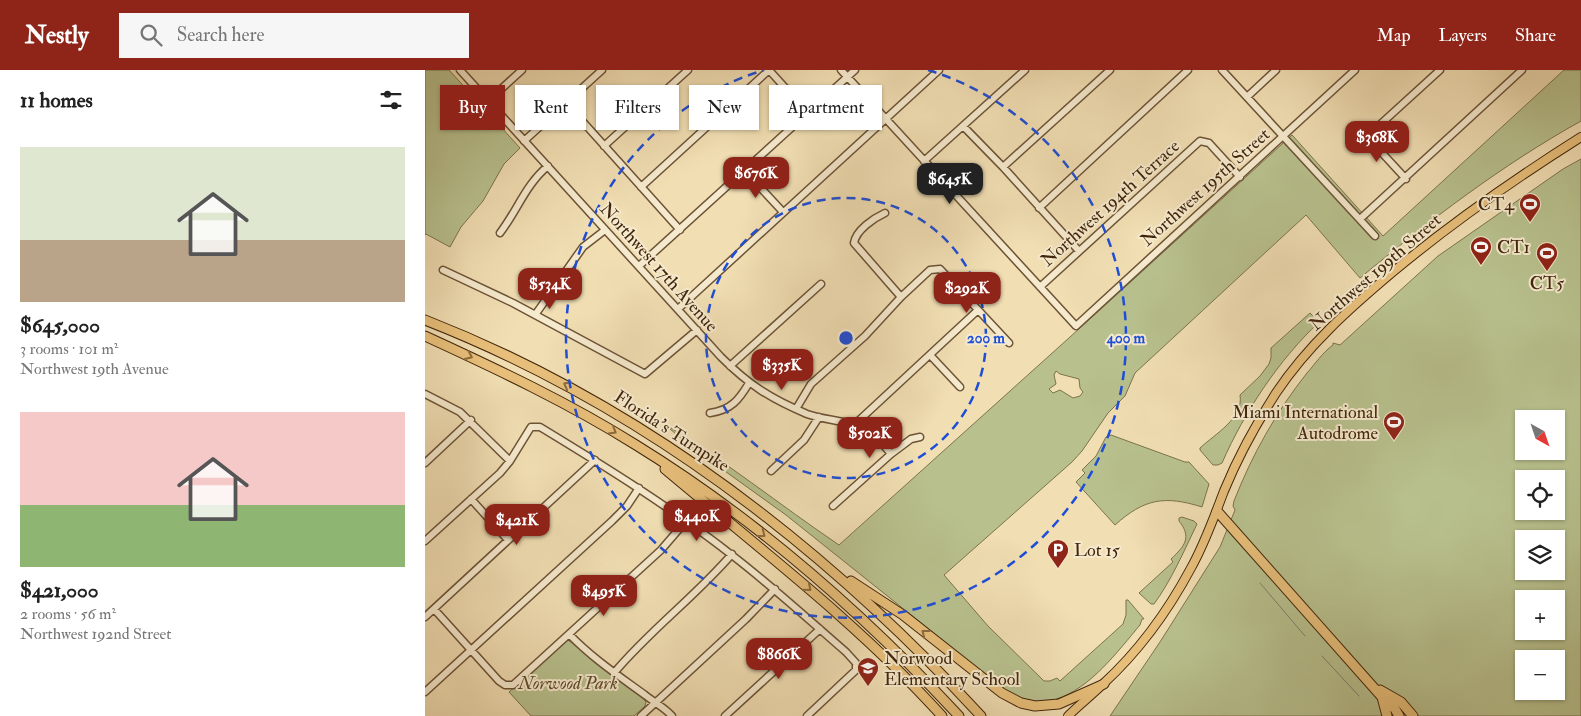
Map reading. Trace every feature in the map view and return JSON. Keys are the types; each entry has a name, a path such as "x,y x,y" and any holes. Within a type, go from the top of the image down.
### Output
{"highway":[{"name":"Florida's Turnpike","path":"425,320 527,364 586,395 625,418 731,490 824,563 915,646 981,716"},
{"name":"Florida's Turnpike","path":"425,336 553,397 637,445 721,502 799,564 889,644 959,716"},
{"path":"637,445 844,620 889,661 942,716"},
{"path":"1217,510 1382,697 1395,709 1399,716"},
{"path":"824,563 903,615 1002,693 1015,700 1035,706 1059,704 1104,684"},
{"path":"1372,685 1401,702 1413,716"},
{"path":"1382,697 1382,716"},
{"path":"1382,697 1387,716"}],"main road":[{"name":"Northwest 199th Street","path":"1068,716 1104,684 1133,653 1176,595 1195,560 1239,458 1255,427 1303,356 1332,325 1421,248 1479,204 1581,137"}],"street":[{"name":"Northwest 17th Avenue","path":"460,70 474,85"},
{"path":"505,85 521,70"},
{"path":"586,85 602,70"},
{"path":"604,146 688,70"},
{"path":"641,187 769,70 783,85"},
{"path":"841,70 1040,286"},
{"path":"838,85 855,70"},
{"path":"677,309 939,70"},
{"path":"924,161 1025,70"},
{"path":"1003,167 1110,70"},
{"path":"1039,208 1188,70"},
{"path":"1222,70 1375,236"},
{"path":"1247,97 1275,70"},
{"name":"Northwest 195th Street","path":"1040,286 1076,326 1355,70"},
{"path":"1405,179 1373,142 1371,136 1373,131 1440,70"},
{"path":"1360,219 1522,70"},
{"name":"Northwest 17th Avenue","path":"505,119 677,309 730,366 749,383 781,403 819,417 854,425 870,432 891,454"},
{"path":"586,126 679,230"},
{"path":"963,126 1079,251"},
{"path":"525,141 537,130"},
{"path":"639,266 790,130"},
{"name":"Northwest 194th Terrace","path":"1040,286 1200,141 1209,143 1240,177"},
{"path":"500,233 529,186 548,166"},
{"path":"745,171 783,212"},
{"path":"885,213 855,236 854,243 901,297"},
{"path":"535,315 583,248 605,230"},
{"path":"797,409 811,384 865,336 901,297 930,270 940,269 1009,343"},
{"path":"443,270 535,315 645,374 697,330"},
{"path":"730,366 821,284"},
{"path":"854,425 979,310"},
{"path":"929,355 960,387"},
{"path":"710,413 731,406 740,399 749,383"},
{"path":"425,394 460,412 471,420 510,461"},
{"path":"771,471 804,440 819,417"},
{"path":"426,460 471,420"},
{"path":"425,541 500,473 510,461 531,427 540,428 639,488 686,521 775,589 846,652 856,663 856,670 807,716"},
{"path":"833,506 891,454 911,439 920,437"},
{"path":"425,617 595,460"},
{"path":"425,692 612,521 627,506 639,488"},
{"path":"471,499 508,540"},
{"path":"434,608 501,682 511,686 661,550 686,521"},
{"path":"614,672 636,647 711,578 731,554"},
{"path":"641,716 746,619 775,589"},
{"path":"725,716 820,629"},
{"path":"569,634 587,652 664,707 673,716"}],"green space":[{"path":"425,70 449,70 463,85 440,85 440,130 504,130 520,148 504,164 483,201 461,227 450,247 425,235"},
{"path":"1564,70 1581,70 1581,121 1523,156 1467,194 1360,278 1306,215 1135,373 1125,396 1108,413 1082,451 1072,462 944,575 988,626 1044,681 1057,678 1060,681 1123,624 1126,615 1126,600 1128,600 1144,619 1142,619 1140,625 1092,678 1068,694 1056,699 1056,701 1033,701 1010,694 786,515 690,446 663,423 708,452 839,545 1292,135 1383,236","holes":["1056,371 1060,374 1079,379 1080,388 1083,392 1080,396 1073,398 1060,390 1053,393 1049,389 1056,384 1054,375"]},
{"name":"Miami International Autodrome","path":"1581,159 1581,716 1110,716 1160,642 1220,547 1235,510 1233,506 1234,501 1249,467 1285,403 1307,373 1333,343 1340,345 1438,256 1563,169"},
{"path":"1310,313 1319,322 1276,370 1252,406 1222,463 1213,465 1200,448 1227,425 1238,411 1240,395 1260,376 1269,364 1271,348"},
{"path":"1111,435 1189,462 1209,484 1202,507 1176,501 1155,502 1135,510 1115,525 1076,482 1085,473 1082,470 1096,456 1106,437"},
{"path":"1182,517 1197,524 1166,586 1154,604 1151,604 1139,593 1173,562 1171,559 1183,545 1186,537 1179,521 1179,518"},
{"name":"Norwood Park","path":"568,640 643,697 646,702 645,706 634,716 531,716 509,692"}],"waterway":[{"path":"1260,583 1305,636"},
{"path":"1322,656 1359,696"}],"place":[{"name":"CT4","path":"1530,223"},
{"name":"CT1","path":"1481,266"},
{"name":"CT5","path":"1547,272"},
{"name":"Miami International Autodrome","path":"1394,441"},
{"name":"Lot 15","path":"1058,569"},
{"name":"Norwood Elementary School","path":"868,687"}]}
